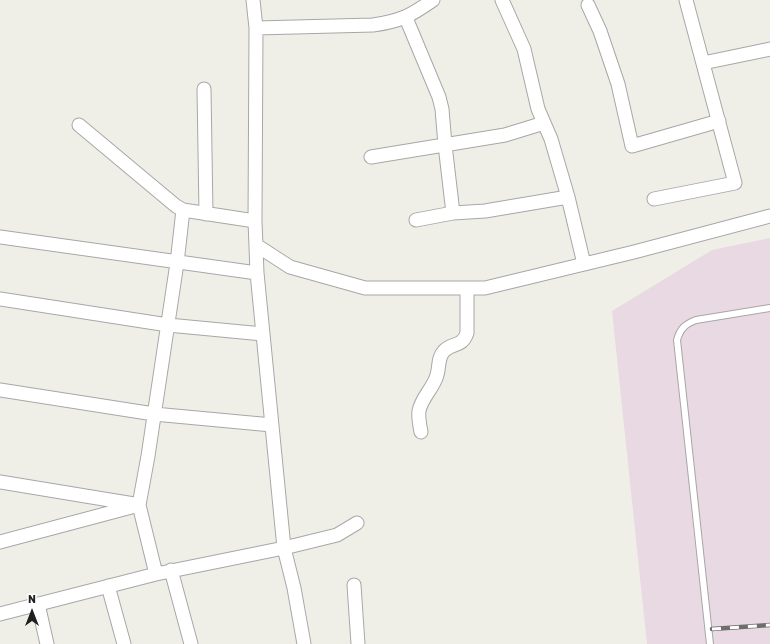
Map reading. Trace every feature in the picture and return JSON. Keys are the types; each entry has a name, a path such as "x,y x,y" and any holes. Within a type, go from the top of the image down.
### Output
{"street":[{"path":"253,0 256,30 255,221 257,273 284,548 294,588 304,644"},
{"path":"256,30 373,25 406,18 432,0"},
{"path":"502,0 524,49 538,109 551,139 568,197 584,264"},
{"path":"654,199 735,183 686,0"},
{"path":"588,5 600,31 618,84 632,146 719,121"},
{"path":"406,18 439,96 442,109 453,213"},
{"path":"703,63 770,49"},
{"path":"204,89 206,214"},
{"path":"371,157 505,135 544,124"},
{"path":"79,125 170,201 183,210 255,221"},
{"path":"416,220 453,213 485,211 568,197"},
{"path":"156,574 139,505 168,325 183,210"},
{"path":"256,245 290,267 341,283 365,288 485,288 770,216"},
{"path":"0,237 257,273"},
{"path":"421,432 419,410 436,378 443,352 448,347 461,343 467,333 467,288"},
{"path":"0,299 168,325 263,334"},
{"path":"0,390 154,414 272,425"},
{"path":"0,482 139,505"},
{"path":"0,542 139,505"},
{"path":"0,614 171,570 284,548 337,535 357,523"},
{"path":"171,570 191,644"},
{"path":"354,585 358,644"},
{"path":"108,586 124,644"},
{"path":"38,604 47,644"}],"lane":[{"path":"710,644 677,340 680,331 688,323 696,320 770,308"}],"shaded area":[{"path":"770,238 770,644 647,644 612,311 712,250"}],"railway":[{"path":"712,629 770,625"}]}
